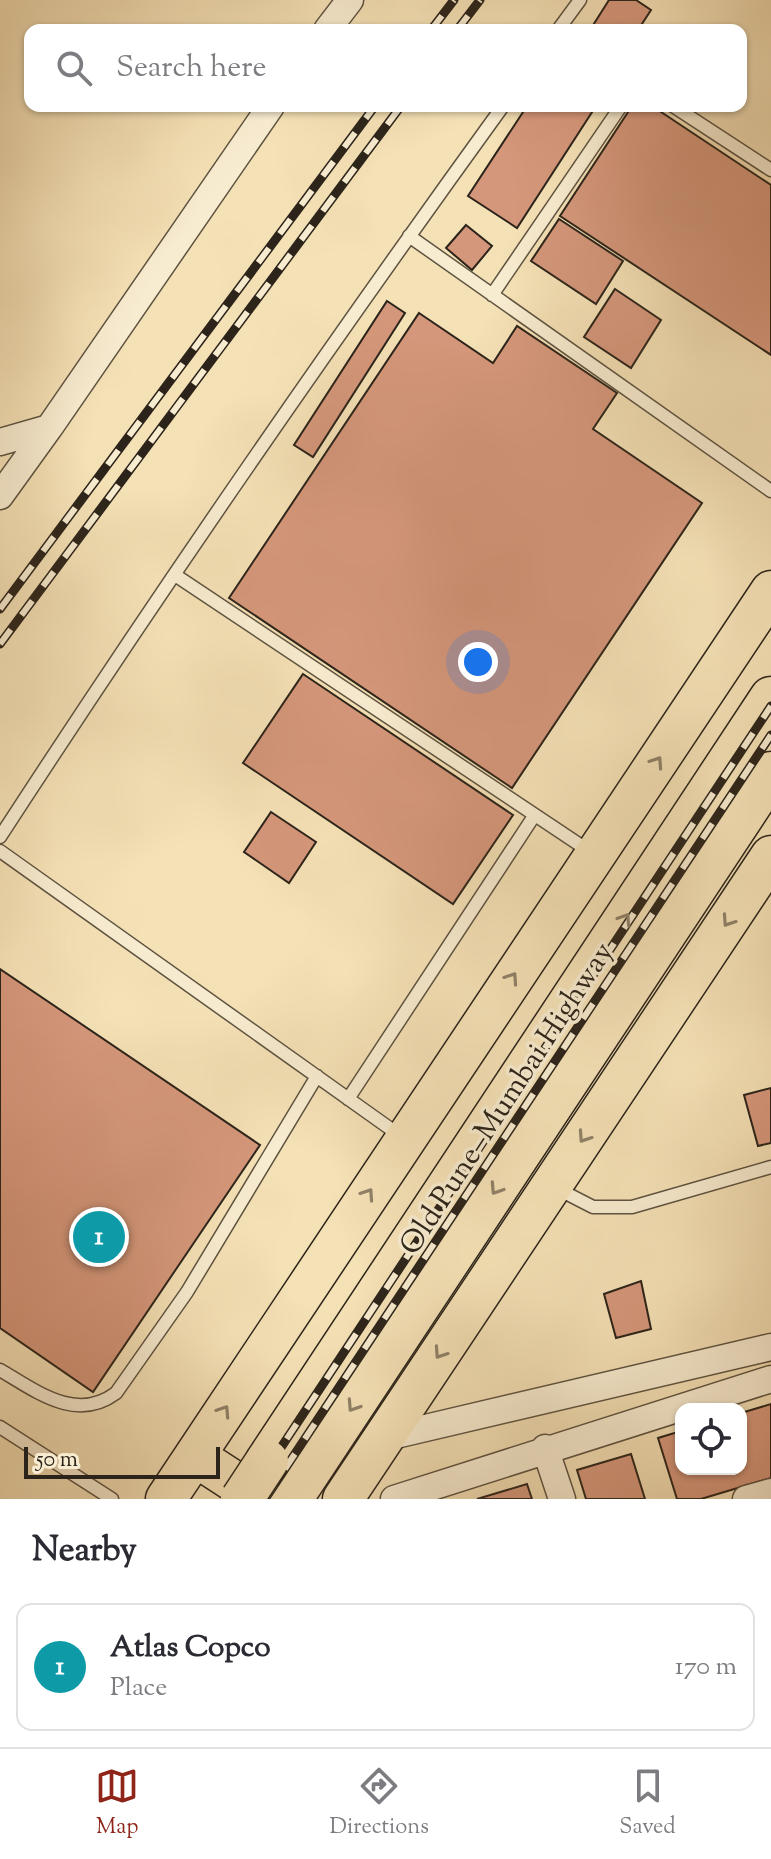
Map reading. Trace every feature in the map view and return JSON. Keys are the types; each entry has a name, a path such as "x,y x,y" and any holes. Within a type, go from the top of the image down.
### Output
{"highway":[{"name":"Old Pune–Mumbai Highway","path":"242,1499 264,1480 771,698"},
{"name":"Old Pune–Mumbai Highway","path":"296,1492 771,773"}],"main road":[{"path":"166,1499 771,591"},
{"path":"357,1495 383,1438 771,856"},
{"path":"195,1456 264,1480"}],"street":[{"path":"332,24 350,0"},
{"path":"0,496 267,112"},
{"path":"0,442 49,428"},
{"path":"383,1438 771,1347"},
{"path":"394,1499 545,1448 771,1379"},
{"path":"545,1448 562,1499"},
{"path":"746,1499 771,1492"}],"lane":[{"path":"562,24 580,0"},
{"path":"0,837 175,575 409,236 499,112"},
{"path":"492,295 617,112"},
{"path":"682,112 771,170"},
{"path":"409,236 771,491"},
{"path":"175,575 595,854"},
{"path":"348,1099 534,816"},
{"path":"0,851 405,1139"},
{"path":"0,1370 51,1400 78,1407 99,1403 116,1393 187,1292 317,1076"},
{"path":"552,1185 593,1207 632,1207 771,1167"},
{"path":"0,1427 112,1499"}],"building":[{"path":"609,0 636,0 651,10 642,24 594,24"},
{"path":"523,112 592,112 517,228 468,196"},
{"path":"628,112 661,112 771,185 771,355 560,216"},
{"path":"559,219 623,261 596,304 531,261"},
{"path":"466,225 492,246 472,270 446,248"},
{"path":"615,289 661,320 631,368 584,337"},
{"path":"387,301 405,313 313,457 294,445"},
{"path":"419,313 493,363 517,326 617,393 593,429 702,503 512,788 229,598"},
{"path":"303,674 513,815 453,904 243,763"},
{"path":"271,812 316,842 289,883 244,852"},
{"path":"0,969 260,1145 93,1392 0,1328"},
{"path":"771,1088 771,1143 758,1146 744,1095"},
{"path":"641,1281 651,1329 616,1338 604,1294"},
{"path":"771,1404 771,1478 701,1499 677,1499 658,1438 675,1433 675,1475 747,1475 747,1411"},
{"path":"631,1454 645,1499 586,1499 577,1470"},
{"path":"527,1484 532,1499 477,1499"}],"railway":[{"path":"436,24 454,0"},
{"path":"462,24 480,0"},
{"path":"0,609 371,112"},
{"path":"0,644 397,112"},
{"path":"247,1499 771,706"},
{"path":"265,1499 771,735"}],"place":[{"name":"Atlas Copco","path":"99,1237"}]}
